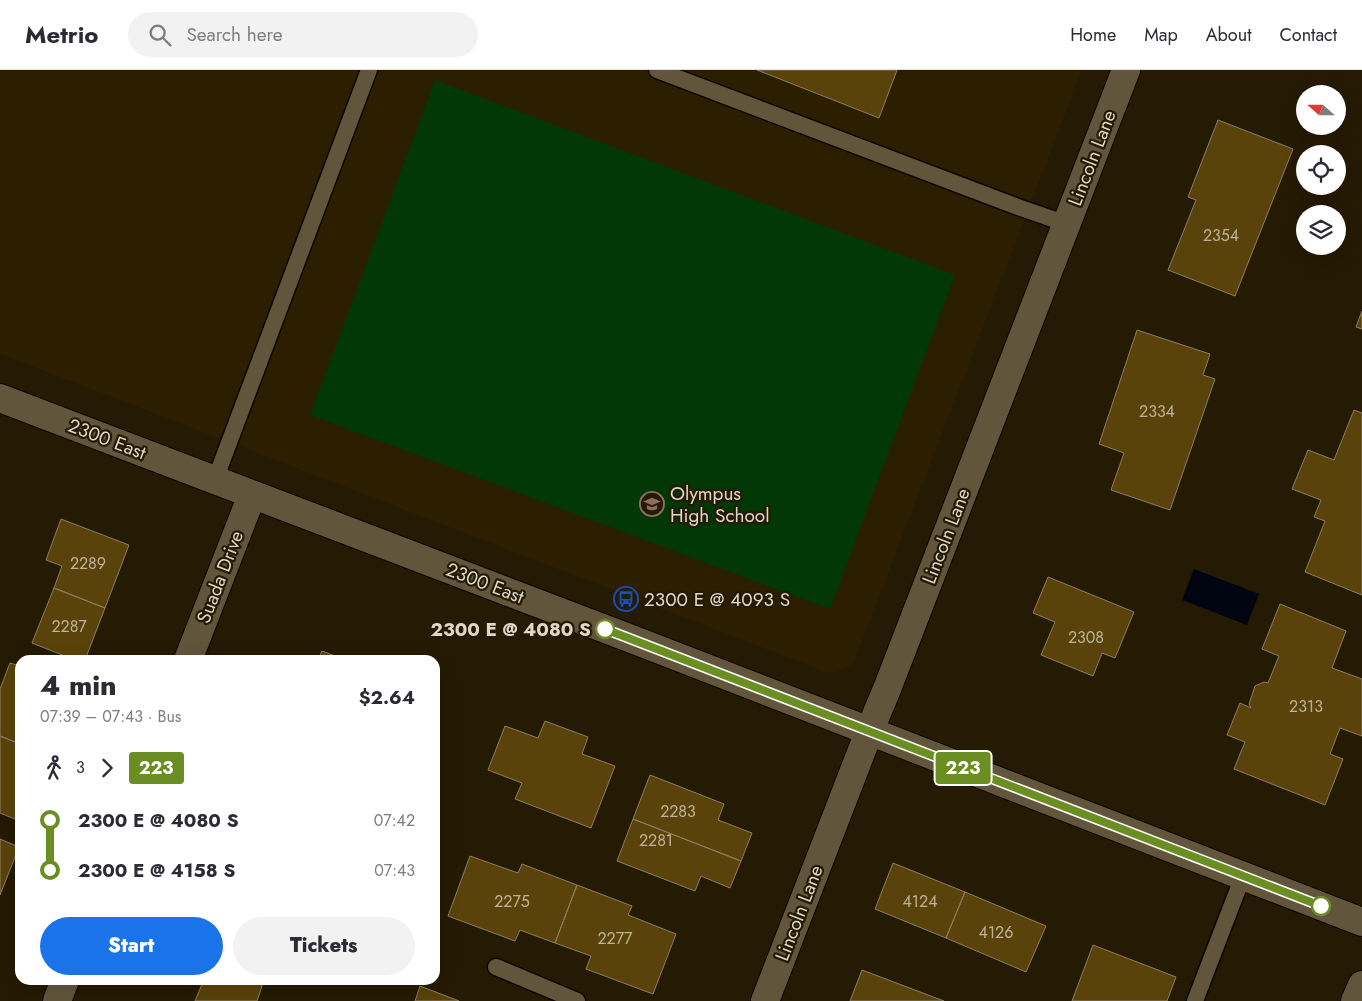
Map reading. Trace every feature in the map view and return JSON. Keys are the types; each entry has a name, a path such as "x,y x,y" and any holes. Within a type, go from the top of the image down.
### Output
{"main road":[{"name":"Lincoln Lane","path":"765,1001 1126,70"},
{"name":"2300 East","path":"0,398 642,643 1362,922"},
{"name":"Suada Drive","path":"190,655 252,494"},
{"path":"57,1001 63,985"},
{"path":"1355,1001 1362,985"}],"lane":[{"path":"215,480 369,70"},
{"path":"657,70 1067,224"},
{"path":"1195,1001 1243,876"},
{"path":"496,967 577,1001"}],"shaded area":[{"name":"Olympus High School","path":"0,70 1082,70 857,654 852,664 833,673 823,671 0,354"},
{"path":"1194,569 1259,594 1247,625 1182,600"}],"green space":[{"path":"435,80 955,275 830,609 310,415"}],"building":[{"path":"757,70 897,70 879,118"},
{"path":"1218,120 1293,149 1235,296 1168,270 1196,200 1188,197"},
{"path":"1362,311 1362,329 1356,327"},
{"path":"1137,330 1210,354 1203,375 1215,379 1170,510 1111,490 1124,453 1099,444"},
{"path":"1354,410 1362,413 1362,595 1305,572 1325,521 1314,517 1321,500 1292,489 1308,450 1334,460"},
{"path":"61,519 129,545 105,608 54,588 62,566 46,560"},
{"path":"1048,577 1134,612 1115,658 1102,653 1093,676 1041,655 1055,622 1033,613"},
{"path":"54,588 105,608 87,655 62,655 32,643"},
{"path":"1280,604 1346,631 1332,668 1362,679 1362,736 1340,728 1330,754 1343,759 1325,805 1234,769 1245,742 1227,735 1240,703 1251,708 1249,704 1255,686 1264,682 1268,683 1279,656 1262,649"},
{"path":"322,651 333,655 320,655"},
{"path":"10,663 15,664 15,742 0,736 0,689"},
{"path":"545,721 588,737 582,754 615,766 591,828 515,799 522,783 488,770 505,726 538,738"},
{"path":"0,736 15,742 15,819 0,813"},
{"path":"650,775 724,804 718,820 752,833 741,861 633,819"},
{"path":"633,819 741,861 730,888 701,876 695,891 617,861"},
{"path":"0,839 15,845 15,857 0,895"},
{"path":"470,856 518,873 522,864 577,885 555,943 520,930 515,941 448,916"},
{"path":"893,863 965,892 946,938 875,909"},
{"path":"577,885 632,906 628,915 676,934 653,994 586,969 591,956 555,943"},
{"path":"965,892 1046,926 1026,972 946,938"},
{"path":"1093,945 1176,977 1167,1001 1072,1001"},
{"path":"862,970 944,1001 850,1001"},
{"path":"202,985 262,985 257,1001 195,1001"},
{"path":"420,986 459,1001 415,1001"}],"bus line":[{"name":"223","path":"605,629 1321,906"}],"place":[{"name":"Olympus High School","path":"652,504"},
{"name":"2300 E @ 4093 S","path":"626,599"},
{"name":"2300 E @ 4080 S","path":"605,629"}]}
